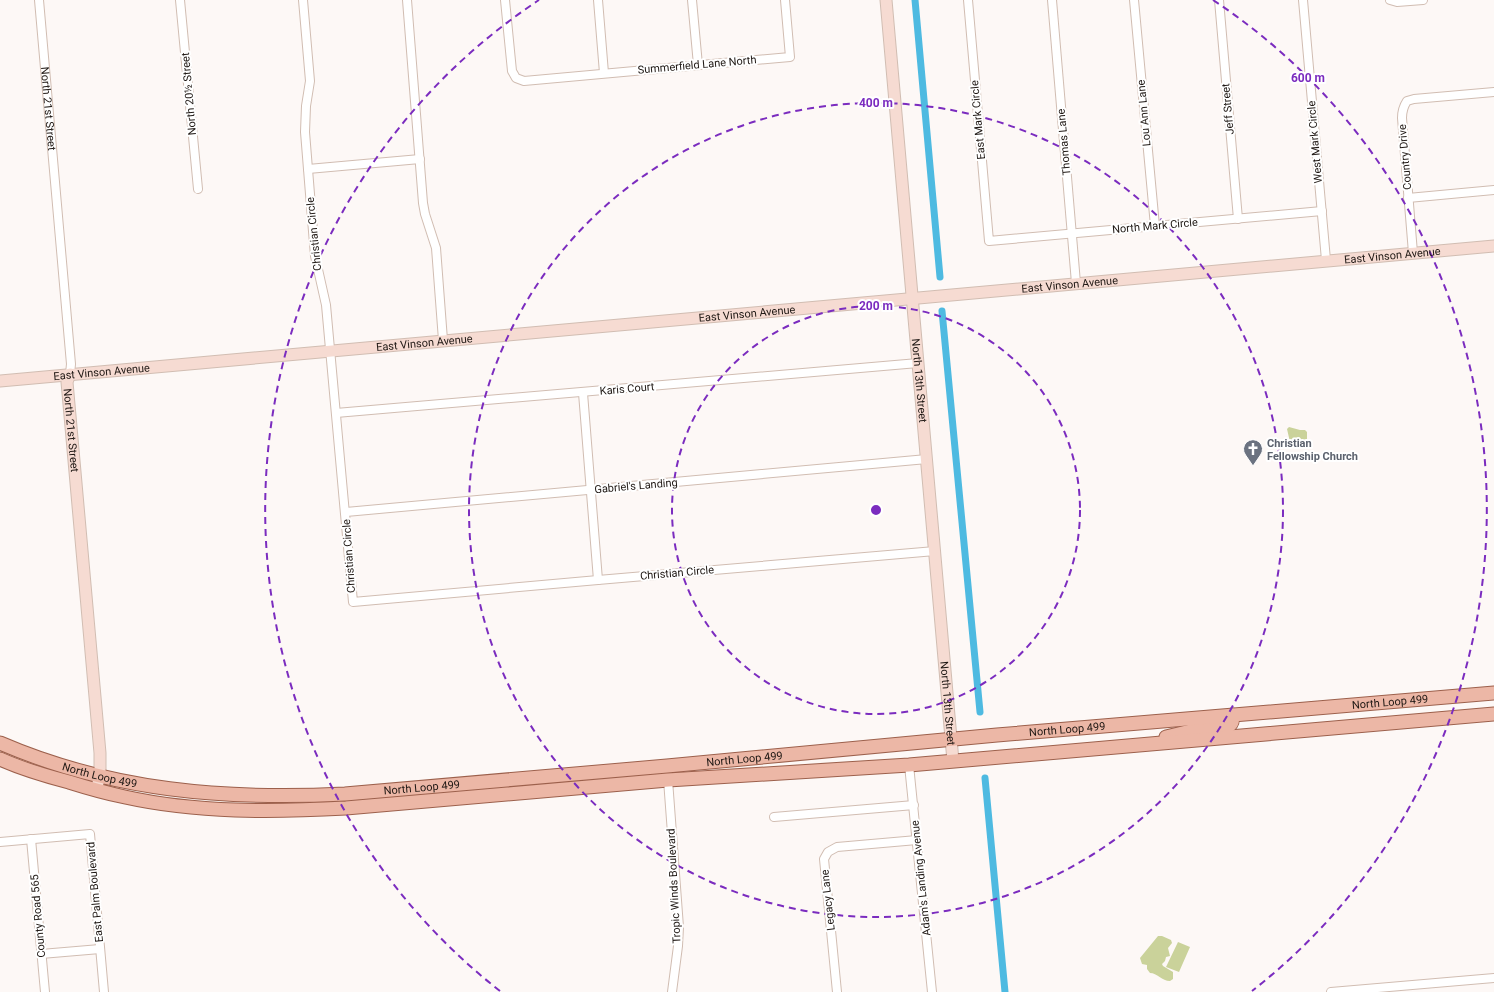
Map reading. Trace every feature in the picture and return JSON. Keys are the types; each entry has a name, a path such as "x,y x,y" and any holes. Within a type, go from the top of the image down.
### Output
{"main road":[{"name":"North Loop 499","path":"0,743 48,761 128,783 236,796 299,796 345,794 951,739 1494,693"},
{"name":"North Loop 499","path":"0,759 44,775 125,798 176,805 235,810 299,811 668,780 909,765 1494,714"},
{"path":"1152,744 1167,737 1184,732 1229,726 1232,724 1232,716"},
{"path":"668,780 671,774 741,766 778,755"}],"street":[{"name":"North 21st Street","path":"39,0 72,364 67,382 97,720 100,776 96,790"},
{"name":"North 20½ Street","path":"180,0 198,189"},
{"name":"Christian Circle","path":"303,0 310,81 306,106 305,132 315,256 326,305 353,602 935,551"},
{"path":"407,0 425,214 436,248 443,340"},
{"name":"Summerfield Lane North","path":"505,0 512,70 516,78 520,80 790,57 784,0"},
{"path":"598,0 604,73"},
{"path":"692,0 698,64"},
{"name":"North 13th Street","path":"886,0 954,761"},
{"name":"East Mark Circle","path":"968,0 989,241"},
{"name":"Thomas Lane","path":"1052,0 1076,283"},
{"name":"Lou Ann Lane","path":"1134,0 1155,226"},
{"name":"Jeff Street","path":"1219,0 1238,219"},
{"name":"West Mark Circle","path":"1303,0 1326,260"},
{"path":"1390,0 1397,2 1423,0"},
{"name":"Country Drive","path":"1413,253 1402,118 1402,111 1407,101 1414,99 1494,92"},
{"path":"308,169 420,159"},
{"path":"1408,198 1494,190"},
{"name":"North Mark Circle","path":"989,241 1322,212"},
{"name":"East Vinson Avenue","path":"0,380 1494,246"},
{"name":"Karis Court","path":"336,413 583,393 918,363"},
{"path":"583,393 598,580"},
{"name":"Gabriel's Landing","path":"346,512 927,459"},
{"name":"Adam's Landing Avenue","path":"909,765 918,840 932,992"},
{"name":"Tropic Winds Boulevard","path":"668,780 679,927 672,992"},
{"path":"774,817 914,805"},
{"name":"East Palm Boulevard","path":"0,842 90,834 104,992"},
{"name":"County Road 565","path":"31,839 45,992"},
{"name":"Legacy Lane","path":"837,992 824,859 828,852 837,847 918,840"},
{"path":"41,954 100,949"},
{"path":"1331,992 1494,978"}],"green space":[{"path":"1289,427 1305,430 1307,432 1307,443 1299,445 1290,442 1287,429"},
{"path":"1158,936 1171,940 1172,943 1168,948 1170,956 1166,957 1162,964 1173,972 1173,979 1170,981 1164,980 1155,974 1150,973 1147,969 1147,965 1142,964 1140,958"},
{"path":"1178,942 1190,947 1179,972 1166,967"}],"waterway":[{"path":"915,0 940,277"},
{"path":"942,311 980,712"},
{"path":"985,778 1005,992"}],"place":[{"name":"Christian Fellowship Church","path":"1253,466"}]}
